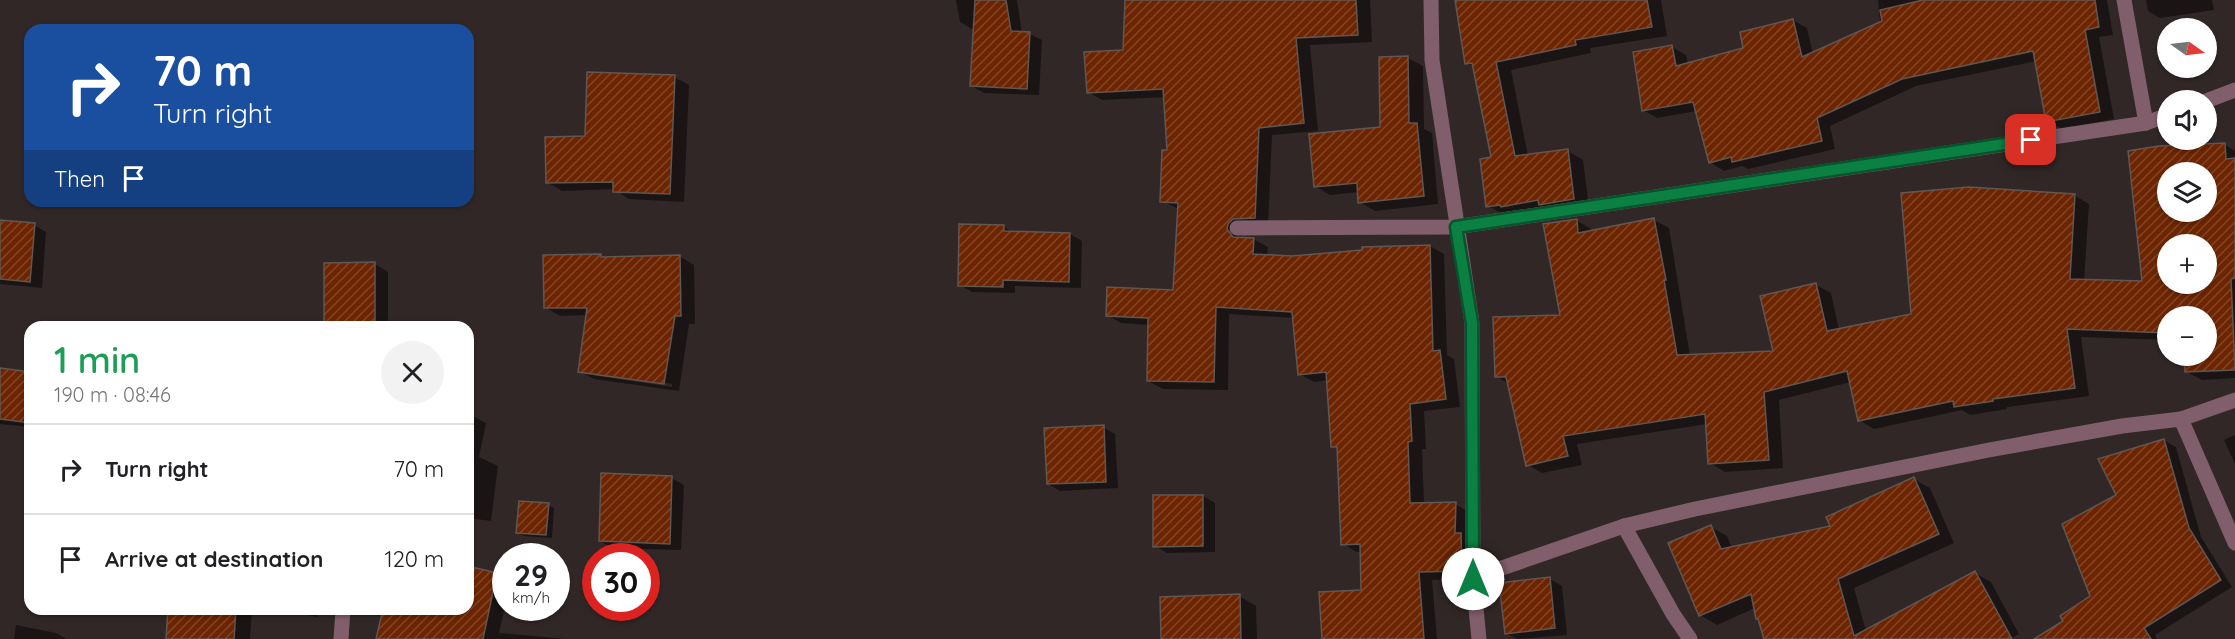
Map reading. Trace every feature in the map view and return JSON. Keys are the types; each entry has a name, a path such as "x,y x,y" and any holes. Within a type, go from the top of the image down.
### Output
{"street":[{"path":"1431,0 1432,60 1472,323 1473,579 1479,639"},
{"path":"2124,0 2146,123"},
{"path":"2217,97 2235,90"},
{"path":"1237,228 1456,227 2146,123 2157,119"},
{"path":"1473,579 1624,526 1695,509 1989,450 2121,426 2181,419 2235,400"},
{"path":"2181,419 2235,543"},
{"path":"1624,526 1673,614 1690,639"},
{"path":"341,639 343,615"}],"building":[{"path":"975,0 1006,0 1011,31 1030,32 1027,89 970,86"},
{"path":"1125,0 1356,0 1358,35 1296,38 1304,123 1259,128 1255,218 1233,219 1227,229 1233,237 1254,238 1253,254 1292,256 1362,250 1362,247 1430,245 1433,351 1440,350 1446,399 1410,404 1412,441 1408,442 1410,503 1456,502 1455,533 1461,533 1462,571 1419,572 1424,639 1322,639 1319,592 1361,590 1360,544 1341,545 1337,447 1331,447 1326,372 1298,375 1292,312 1216,307 1214,382 1147,381 1148,318 1106,316 1107,287 1173,290 1178,203 1160,202 1162,150 1167,150 1163,89 1087,93 1084,52 1123,50"},
{"path":"1455,0 1647,0 1652,27 1575,40 1576,45 1496,62 1515,156 1568,149 1574,199 1539,205 1538,200 1501,207 1500,205 1486,207 1480,159 1491,157 1472,63 1465,64"},
{"path":"1923,0 2095,0 2099,27 2085,30 2100,112 2046,122 2033,51 1902,79 1817,118 1822,141 1732,162 1731,157 1709,163 1693,102 1642,111 1633,52 1672,45 1676,66 1743,48 1740,32 1793,19 1802,57 1882,21 1880,10"},
{"path":"1408,56 1409,123 1417,123 1424,196 1358,203 1357,183 1314,187 1309,134 1380,127 1379,57"},
{"path":"587,72 675,75 670,194 613,192 613,182 546,183 545,137 585,136"},
{"path":"2217,143 2225,143 2226,159 2235,158 2235,278 2231,279 2235,370 2185,372 2185,366 2217,366 2217,306 2157,306 2157,333 2067,329 2075,388 1993,399 1993,401 1954,407 1953,401 1858,421 1847,371 1764,392 1769,460 1708,464 1705,414 1563,436 1568,456 1526,466 1506,377 1495,377 1493,317 1560,315 1543,224 1577,219 1578,233 1654,218 1677,355 1773,351 1760,296 1816,283 1827,331 1911,314 1901,193 1969,187 2075,194 2070,279 2142,281 2128,151 2157,146 2157,150 2217,150"},
{"path":"0,220 35,223 30,282 0,279"},
{"path":"959,224 1004,225 1004,231 1070,233 1069,282 1003,280 1003,287 958,286"},
{"path":"601,254 601,257 680,255 681,316 675,316 664,384 578,372 587,308 544,308 543,255"},
{"path":"375,262 375,321 324,321 324,263"},
{"path":"0,368 24,371 24,422 0,419"},
{"path":"1104,425 1106,482 1047,484 1044,428"},
{"path":"2164,439 2189,528 2221,580 2144,628 2151,639 2034,639 2063,621 2060,616 2090,596 2062,524 2116,495 2098,459"},
{"path":"601,473 672,476 670,544 599,541"},
{"path":"1914,477 1939,534 1838,579 1854,636 1975,571 2012,639 1764,639 1758,619 1756,619 1751,594 1699,616 1668,543 1711,525 1721,549 1830,526 1826,517"},
{"path":"1153,495 1203,495 1203,546 1153,547"},
{"path":"519,501 549,503 546,535 516,533"},
{"path":"474,567 492,572 492,597 483,639 376,639 382,615 474,615"},
{"path":"1550,577 1555,628 1505,634 1499,583"},
{"path":"1240,594 1241,639 1161,639 1160,597"},
{"path":"168,615 236,615 234,639 166,639"}],"route":[{"path":"1473,579 1472,323 1456,227 2031,140"}]}
